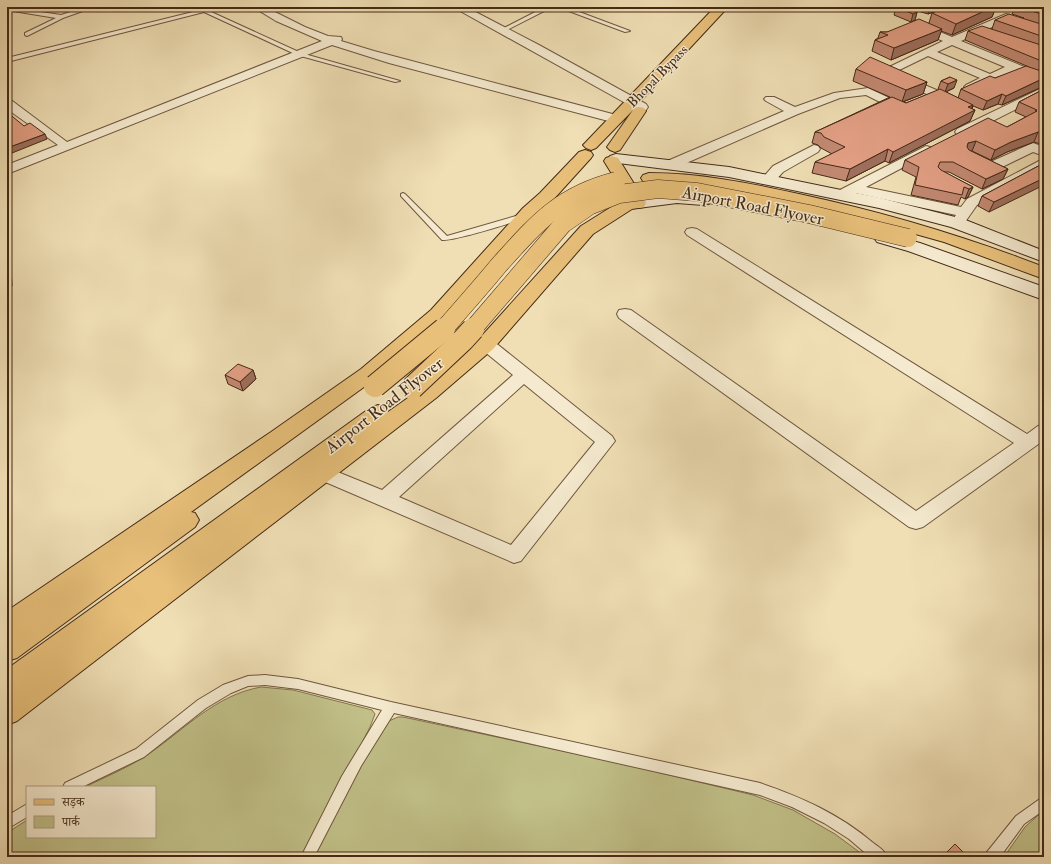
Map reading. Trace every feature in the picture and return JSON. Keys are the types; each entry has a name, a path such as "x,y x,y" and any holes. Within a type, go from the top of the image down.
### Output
{"main road":[{"name":"Bhopal Bypass","path":"606,155 637,105 722,7"},
{"name":"Bhopal Bypass","path":"606,155 618,117 637,105 735,7"},
{"path":"7,649 265,464 438,314 529,212 606,155 633,204 587,230 486,344 428,394 323,467 185,554 7,685"},
{"name":"Airport Road Flyover","path":"317,420 376,386 441,332 532,229 550,212 569,198 587,189 619,180 655,178 702,180 831,206 904,224 958,240 1044,273"},
{"name":"Airport Road Flyover","path":"323,467 412,388 463,340 563,224 581,209 603,199 620,194 652,190 693,191 720,195 808,214 908,238 959,255 1044,288"},
{"path":"7,626 317,420"},
{"path":"7,712 323,467"}],"street":[{"path":"258,7 290,24 416,67 618,117"},
{"path":"270,7 332,38"},
{"path":"458,7 602,83 637,105"},
{"path":"991,12 1018,22"},
{"path":"987,119 941,96 883,71 1006,17"},
{"path":"904,30 916,20 953,40 1044,79"},
{"path":"979,29 993,34"},
{"path":"7,170 332,38"},
{"path":"927,52 989,78"},
{"path":"7,163 296,53"},
{"path":"670,166 794,111 838,95 868,91 902,109 919,102 941,96 1015,67"},
{"path":"952,137 1044,90"},
{"path":"770,99 794,111"},
{"path":"7,103 61,142"},
{"path":"848,192 938,144"},
{"path":"991,167 1033,147 1044,152"},
{"path":"768,180 778,169 814,149"},
{"path":"606,155 670,166 729,172 768,180 848,192 961,217 1044,257"},
{"path":"977,160 1014,179"},
{"path":"961,217 972,202 1044,164"},
{"path":"967,189 982,197"},
{"path":"633,204 677,198 712,201 745,207 890,239 995,275 1044,294"},
{"path":"692,232 1028,443"},
{"path":"624,314 916,521 1044,431"},
{"path":"323,467 384,499 514,555 606,441 486,344"},
{"path":"384,499 524,375"}],"lane":[{"path":"27,34 61,17 91,7"},
{"path":"7,60 219,7"},
{"path":"503,30 549,7"},
{"path":"561,7 627,31"},
{"path":"7,8 61,17"},
{"path":"205,11 296,53 397,81"},
{"path":"403,195 445,238 522,217 529,212"},
{"path":"71,786 140,752 172,729 202,704 227,689 248,681 265,680 298,684 391,707 760,789 790,799 824,816 849,831 881,857"},
{"path":"307,857 355,762 368,739 391,707"},
{"path":"992,857 1020,820 1044,802"},
{"path":"7,823 26,811"}],"green space":[{"path":"261,687 293,690 372,710 375,714 370,727 303,857 7,857 7,833 26,821 26,838 156,838 156,786 87,786 142,758 202,714 230,697"},
{"path":"398,717 619,763 753,795 793,810 835,834 866,857 313,857 366,752 389,721"},
{"path":"1044,810 1044,857 1004,857 1025,827"}],"building":[{"path":"896,7 902,7 917,12 913,14"},
{"path":"948,7 993,7 956,24 932,13"},
{"path":"1020,7 1038,7 1044,9 1044,15"},
{"path":"1009,14 1044,25 1044,37 995,20"},
{"path":"919,19 942,29 894,48 875,40 888,35 880,32 887,32"},
{"path":"982,26 1044,46 1044,62 968,31"},
{"path":"870,57 927,82 906,90 856,69"},
{"path":"1026,66 1044,72 1044,78 1006,96 1002,94 987,101 961,89 990,76 995,78"},
{"path":"950,77 957,80 948,84 941,81"},
{"path":"940,89 973,105 968,107 975,110 893,152 888,149 850,169 815,162 845,147 824,137 821,133 815,132 892,97 906,103"},
{"path":"1044,89 1044,134 1038,132 1011,142 995,150 976,141 968,143 967,147 969,150 1008,169 986,179 953,162 940,162 938,167 941,170 973,187 969,189 964,187 962,195 915,185 919,167 905,160 988,118 1007,127 1037,111 1019,102"},
{"path":"7,112 24,126 30,123 45,134 7,148"},
{"path":"1044,163 1044,178 994,202 982,196"},
{"path":"7,232 9,282 7,282"},
{"path":"238,364 253,370 240,382 225,375"},
{"path":"955,844 967,856 966,857 950,857 946,853"}]}
